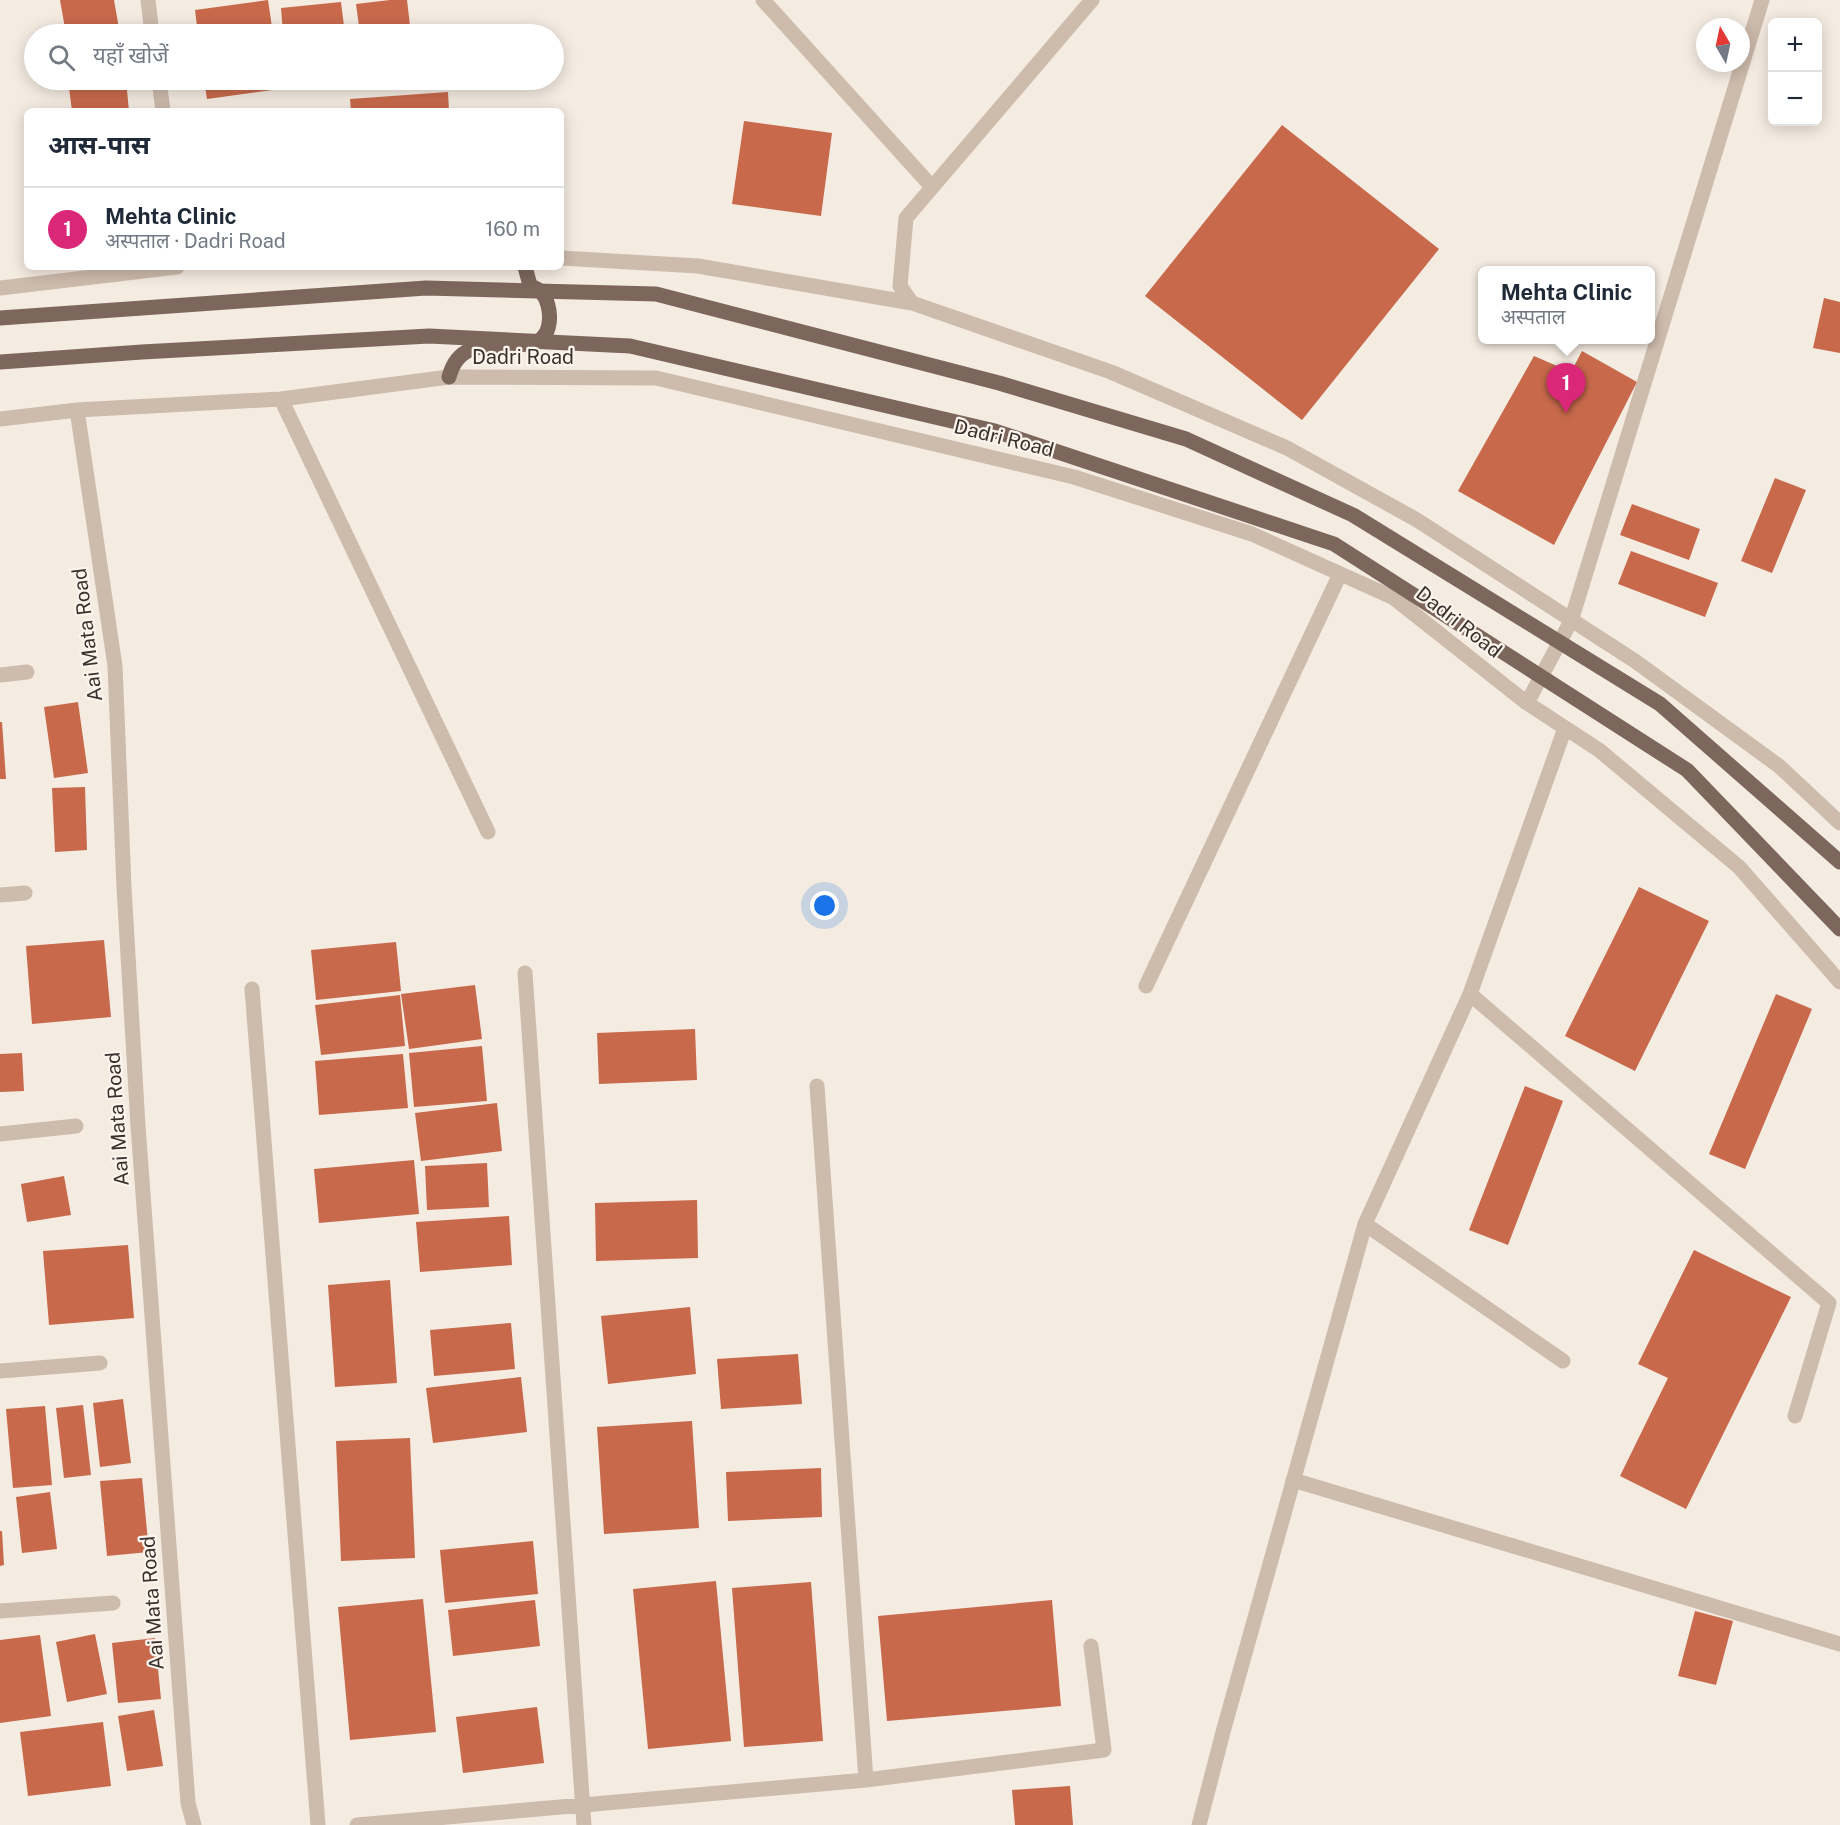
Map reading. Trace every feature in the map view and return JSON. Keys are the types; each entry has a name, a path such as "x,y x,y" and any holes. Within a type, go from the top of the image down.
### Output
{"main road":[{"path":"449,377 458,359 467,351 488,346 536,342 545,335 549,321 548,305 542,293 530,285 526,270"},
{"path":"0,318 426,288 656,294 999,383 1186,439 1353,515 1660,704 1840,862"},
{"path":"0,362 429,336 630,346 995,430 1334,544 1688,770 1840,929"}],"street":[{"path":"148,0 151,24"},
{"path":"762,0 932,187"},
{"path":"912,303 900,286 906,218 1092,0"},
{"path":"1527,703 1571,621 1762,0"},
{"path":"160,90 163,108"},
{"path":"564,258 698,266 912,303 1111,372 1287,448 1417,520 1635,661 1779,766 1840,823"},
{"path":"0,288 152,270"},
{"name":"Dadri Road","path":"0,419 77,410 281,399 449,377 656,378 1074,477 1252,534 1394,598 1527,703 1599,750 1739,867 1840,982"},
{"path":"281,399 488,832"},
{"name":"Aai Mata Road","path":"77,410 115,666 124,888 138,1138 188,1803 194,1825"},
{"path":"1146,986 1340,574"},
{"path":"0,675 27,672"},
{"path":"1199,1825 1365,1224 1470,994 1564,728"},
{"path":"0,895 25,893"},
{"path":"525,973 584,1825"},
{"path":"252,989 318,1825"},
{"path":"1470,994 1829,1303 1795,1416"},
{"path":"817,1086 866,1780"},
{"path":"0,1134 76,1126"},
{"path":"1365,1224 1563,1361"},
{"path":"0,1371 100,1363"},
{"path":"1293,1480 1840,1644"},
{"path":"0,1611 113,1603"},
{"path":"357,1825 866,1780 1104,1750 1091,1646"}],"building":[{"path":"60,0 114,0 118,24 64,24"},
{"path":"268,0 272,24 197,24 195,10"},
{"path":"407,0 410,24 359,24 356,4"},
{"path":"341,2 344,24 282,24 281,8"},
{"path":"69,90 127,90 129,108 72,108"},
{"path":"206,90 273,90 207,99"},
{"path":"448,92 449,108 351,108 350,99"},
{"path":"744,121 832,133 821,216 732,204"},
{"path":"1282,125 1439,249 1302,420 1145,296"},
{"path":"1824,298 1840,302 1840,353 1813,348"},
{"path":"1582,351 1637,382 1554,545 1458,491 1534,356 1571,372"},
{"path":"1775,478 1806,490 1772,573 1741,561"},
{"path":"1632,504 1700,529 1689,560 1620,535"},
{"path":"1631,551 1718,583 1705,617 1618,584"},
{"path":"78,702 88,773 54,778 44,707"},
{"path":"0,722 2,722 6,779 0,779"},
{"path":"85,787 87,850 55,852 52,788"},
{"path":"1639,887 1709,921 1635,1071 1565,1036"},
{"path":"104,940 111,1017 32,1024 26,946"},
{"path":"396,942 401,991 316,1000 311,950"},
{"path":"475,985 482,1039 409,1049 401,994"},
{"path":"1776,994 1812,1009 1745,1169 1709,1154"},
{"path":"400,995 405,1046 321,1055 315,1005"},
{"path":"695,1029 697,1080 599,1084 597,1033"},
{"path":"482,1046 487,1101 414,1107 409,1053"},
{"path":"22,1053 24,1091 0,1092 0,1054"},
{"path":"403,1054 408,1108 319,1115 315,1061"},
{"path":"1525,1086 1563,1101 1508,1245 1469,1230"},
{"path":"497,1103 502,1151 421,1161 415,1113"},
{"path":"414,1160 419,1214 319,1223 314,1169"},
{"path":"487,1163 489,1207 427,1210 425,1166"},
{"path":"64,1176 71,1215 27,1222 21,1184"},
{"path":"697,1200 698,1258 596,1261 595,1203"},
{"path":"509,1216 512,1265 420,1272 416,1222"},
{"path":"128,1245 134,1318 49,1325 43,1251"},
{"path":"1694,1250 1791,1297 1686,1509 1620,1476 1668,1378 1638,1364"},
{"path":"390,1280 397,1383 335,1387 328,1285"},
{"path":"690,1307 696,1374 608,1384 601,1316"},
{"path":"511,1323 515,1369 434,1376 430,1330"},
{"path":"798,1354 802,1404 721,1409 717,1359"},
{"path":"521,1377 527,1432 433,1443 426,1388"},
{"path":"123,1399 131,1463 100,1467 93,1403"},
{"path":"83,1405 91,1475 64,1478 56,1408"},
{"path":"45,1406 52,1485 13,1488 6,1409"},
{"path":"692,1421 699,1528 604,1534 597,1427"},
{"path":"410,1438 415,1558 341,1561 336,1441"},
{"path":"821,1468 822,1517 728,1521 726,1472"},
{"path":"142,1478 149,1552 107,1556 100,1481"},
{"path":"50,1492 57,1549 22,1553 16,1497"},
{"path":"0,1531 2,1531 4,1565 0,1566"},
{"path":"533,1541 538,1594 445,1603 440,1550"},
{"path":"716,1581 731,1741 648,1749 633,1589"},
{"path":"811,1582 823,1741 744,1747 732,1588"},
{"path":"423,1599 436,1732 350,1740 338,1607"},
{"path":"535,1600 540,1646 453,1656 448,1610"},
{"path":"1052,1600 1061,1706 887,1721 878,1616"},
{"path":"1695,1611 1733,1621 1716,1685 1678,1676"},
{"path":"95,1634 107,1694 67,1702 56,1642"},
{"path":"40,1635 51,1716 0,1723 0,1640"},
{"path":"155,1638 161,1699 118,1703 112,1643"},
{"path":"537,1707 544,1763 463,1773 456,1717"},
{"path":"154,1710 163,1766 127,1771 118,1716"},
{"path":"103,1722 111,1786 28,1796 20,1732"},
{"path":"1070,1786 1073,1825 1015,1825 1012,1790"}],"place":[{"name":"Mehta Clinic","path":"1566,413"}]}
